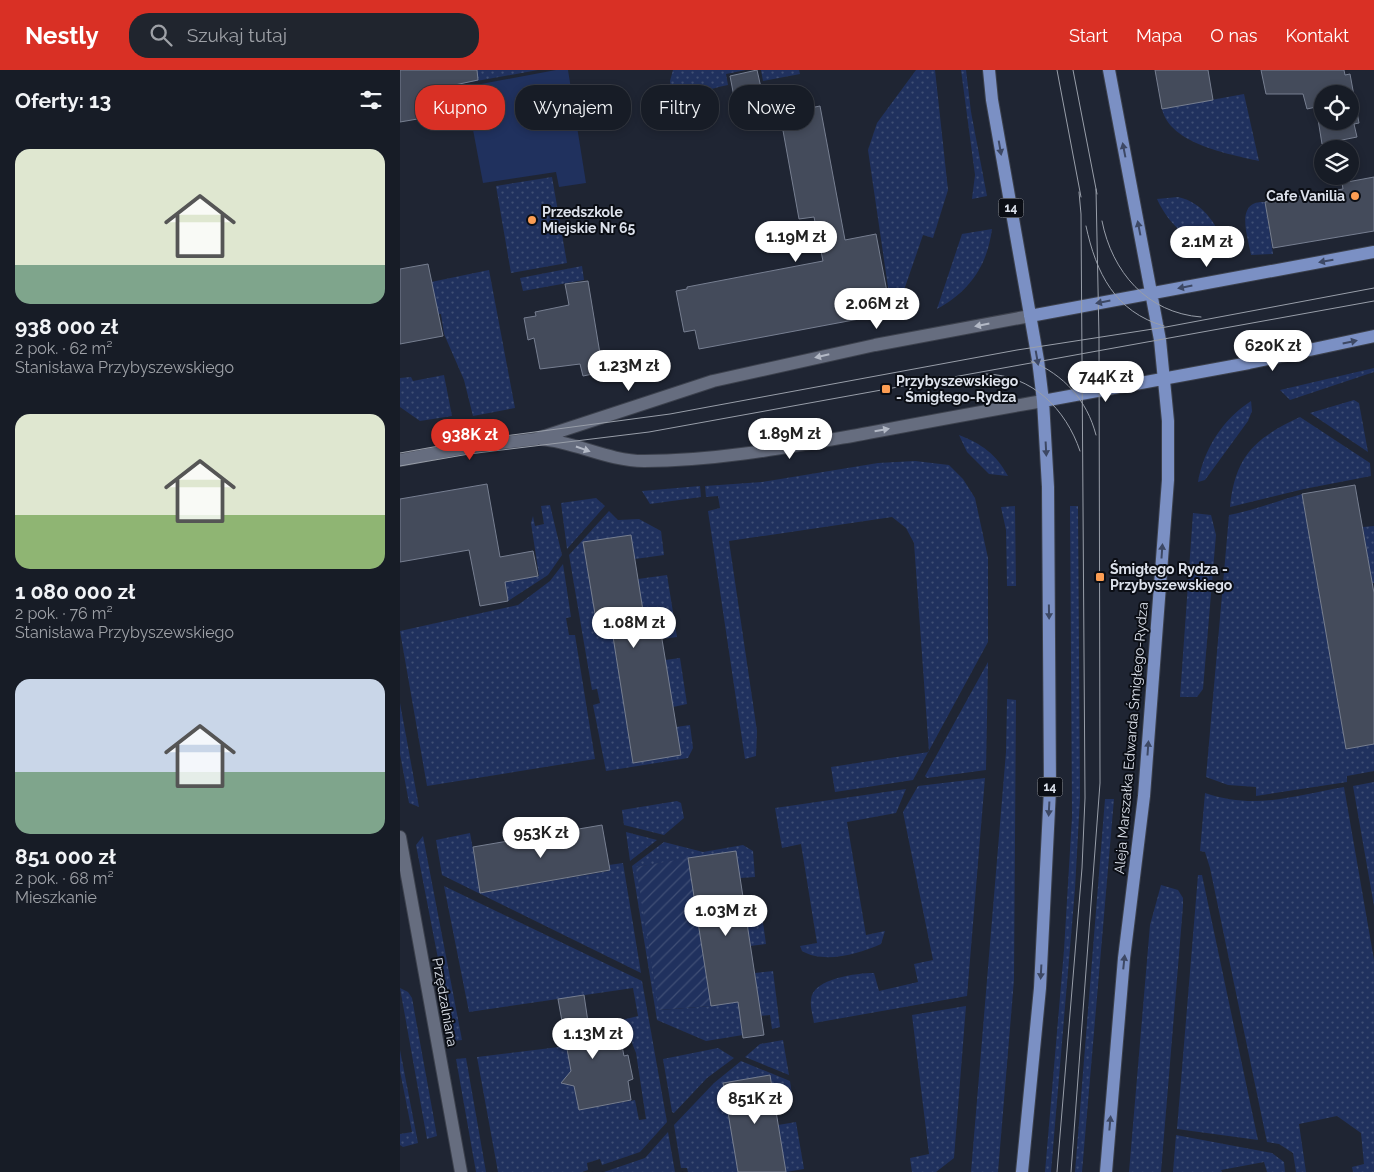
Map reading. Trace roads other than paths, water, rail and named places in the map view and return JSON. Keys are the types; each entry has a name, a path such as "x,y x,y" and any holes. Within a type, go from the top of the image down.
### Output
{"main road":[{"name":"14","path":"989,70 993,110 1030,316 1043,401 1048,498 1050,789 1040,988 1022,1172"},
{"name":"Aleja Marszałka Edwarda Śmigłego-Rydza","path":"1106,1172 1124,958 1144,796 1169,455 1165,378 1109,70"},
{"path":"1030,316 1374,252"},
{"path":"1043,401 1374,336"}],"street":[{"path":"400,460 468,447 536,439 713,381 875,345 1030,316"},
{"path":"536,439 565,443 623,459 644,461 700,457 818,442 1043,401"},
{"name":"Przędzalniana","path":"400,837 462,1172"}],"tram line":[{"path":"1057,70 1081,197"},
{"path":"1073,70 1097,194"},
{"path":"1071,1172 1100,783 1099,337 1096,189"},
{"path":"1057,1172 1082,868 1085,798 1081,214 1079,192"},
{"path":"1102,221 1114,257 1123,273 1135,287 1164,307 1182,314 1201,317"},
{"path":"1086,226 1102,275 1120,301 1147,320 1164,326"},
{"path":"400,453 467,441 670,414 1017,350 1166,327 1374,288"},
{"path":"400,466 469,454 649,432 1374,301"},
{"path":"1031,361 1064,381 1072,390 1087,411 1096,435"},
{"path":"986,374 1003,376 1018,381 1045,397 1066,421 1080,451"}],"place":[{"name":"Cafe Vanilia","path":"1355,196"},
{"name":"Przedszkole Miejskie Nr 65","path":"532,220"},
{"name":"Przybyszewskiego - Śmigłego-Rydza","path":"886,389"},
{"name":"Śmigłego Rydza - Przybyszewskiego","path":"1100,577"}]}
